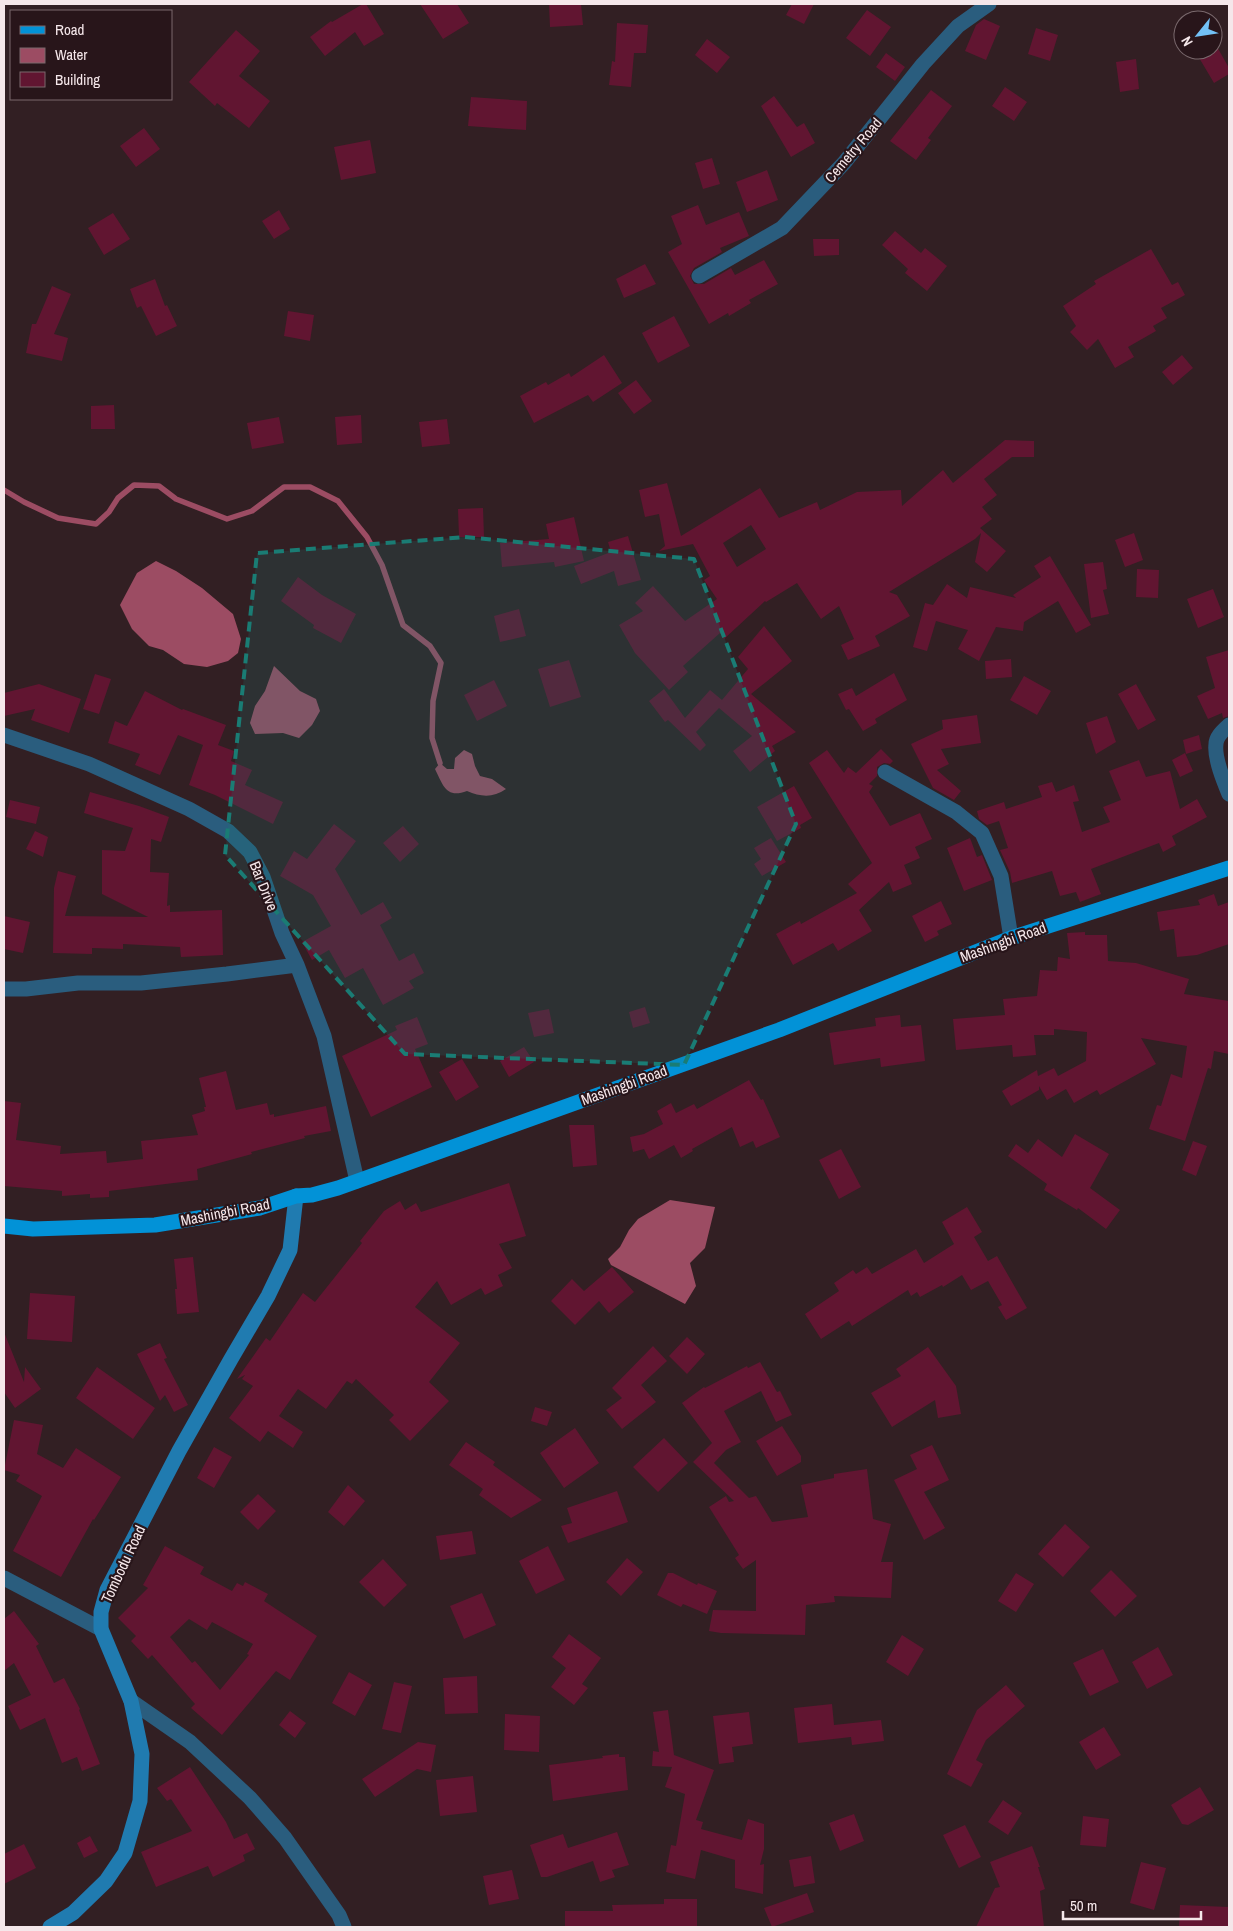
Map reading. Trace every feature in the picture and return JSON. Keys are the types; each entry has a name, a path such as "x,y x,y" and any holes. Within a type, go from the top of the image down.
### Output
{"main road":[{"name":"Mashingbi Road","path":"4,1226 33,1229 155,1225 260,1208 296,1196 312,1195 357,1181 778,1030 1010,938 1229,868"},
{"name":"Tombodu Road","path":"100,1629 101,1612 108,1590 179,1451 268,1296 290,1250 296,1196"},
{"path":"50,1927 73,1913 106,1881 125,1853 140,1801 142,1754 131,1701 100,1629"}],"street":[{"name":"Cemetry Road","path":"699,276 782,228 844,163 918,71 958,26 989,4"},
{"path":"1229,725 1222,731 1216,743 1218,763 1229,794"},
{"name":"Bar Drive","path":"4,735 89,764 189,809 228,831 250,852 263,877 282,933 297,965 324,1036 357,1181"},
{"path":"885,772 956,812 982,833 1001,876 1010,938"},
{"path":"4,990 78,983 141,983 297,965"},
{"path":"4,1578 100,1629"},
{"path":"131,1701 190,1742 250,1798 291,1846 339,1915 344,1927"}],"highlighted area":[{"path":"465,537 694,559 796,824 684,1065 405,1054 225,855 257,553"}],"water":[{"path":"156,561 202,588 233,614 241,639 238,653 228,661 207,667 184,664 163,650 149,646 132,629 120,605 137,573"},
{"path":"274,666 300,691 316,699 320,711 312,725 299,738 283,733 255,734 250,723 255,706 265,691"},
{"path":"464,750 472,754 480,776 492,779 506,789 487,796 467,791 454,793 446,789 435,769 440,763 447,769 454,769 455,758"},
{"path":"670,1200 715,1207 705,1248 690,1263 696,1286 685,1304 611,1265 608,1259 620,1247 629,1230 638,1219"}],"building":[{"path":"366,4 384,34 364,46 355,32 325,56 310,37 331,21"},
{"path":"420,4 457,4 469,23 443,39"},
{"path":"549,4 581,4 583,25 550,27"},
{"path":"792,4 814,4 804,24 786,15"},
{"path":"867,10 891,27 870,56 846,38"},
{"path":"984,19 1000,26 986,60 965,51 976,25"},
{"path":"617,23 648,25 646,53 634,53 631,87 609,85 612,61 615,62"},
{"path":"1036,28 1058,35 1050,61 1028,54"},
{"path":"236,30 260,51 239,76 270,101 249,128 217,103 215,106 189,82"},
{"path":"707,39 730,57 717,73 695,55"},
{"path":"886,53 905,67 895,81 876,67"},
{"path":"1223,57 1229,68 1229,74 1214,83 1200,60 1223,60"},
{"path":"1136,59 1139,89 1120,92 1116,62"},
{"path":"1005,87 1027,102 1014,121 992,106"},
{"path":"931,90 952,106 928,138 931,140 916,160 890,141"},
{"path":"774,96 797,127 804,123 815,143 791,157 761,106"},
{"path":"471,97 527,101 526,130 468,126"},
{"path":"144,128 160,149 136,167 120,146"},
{"path":"370,140 376,173 341,180 334,147"},
{"path":"712,158 720,184 703,189 695,163"},
{"path":"767,170 778,200 747,212 736,182"},
{"path":"698,205 706,225 739,212 749,236 720,248 722,252 694,268 690,276 694,284 704,284 731,268 735,275 764,260 778,284 749,300 751,303 729,316 728,313 709,324 668,252 682,244 671,216"},
{"path":"279,210 290,229 274,239 262,221"},
{"path":"113,213 130,239 104,255 88,228"},
{"path":"895,231 921,253 925,248 947,266 927,291 905,273 908,269 882,245"},
{"path":"813,239 839,239 839,255 814,256"},
{"path":"1151,249 1172,285 1178,282 1185,295 1161,308 1167,318 1153,326 1156,331 1128,347 1134,357 1115,368 1098,339 1087,350 1070,332 1076,326 1063,306 1096,284 1094,281"},
{"path":"645,264 656,284 624,298 616,279"},
{"path":"155,279 165,306 167,305 177,326 156,336 141,306 137,308 130,289"},
{"path":"52,286 71,294 54,334 68,338 62,361 26,353 32,324 36,324"},
{"path":"288,311 314,315 310,341 284,336"},
{"path":"674,316 690,346 658,363 642,333"},
{"path":"604,355 622,383 593,402 588,395 534,423 520,396 546,382 548,385 569,373 571,377"},
{"path":"1182,355 1193,368 1173,385 1162,372"},
{"path":"636,380 652,401 634,414 618,393"},
{"path":"114,405 115,429 91,429 91,406"},
{"path":"361,415 362,443 337,445 335,417"},
{"path":"279,417 284,443 252,449 247,423"},
{"path":"447,419 450,444 422,447 419,422"},
{"path":"1005,440 1034,441 1034,457 1012,457 984,479 997,495 982,507 992,519 980,528 1006,551 987,572 975,562 981,533 975,539 889,592 897,595 910,616 875,636 880,646 848,660 841,645 854,639 839,606 821,619 797,583 765,601 724,639 720,633 683,666 688,672 669,690 635,653 619,625 643,611 635,603 653,586 685,621 717,599 704,580 710,576 693,544 659,551 665,546 659,514 645,517 639,490 667,483 681,536 760,488 779,518 817,502 820,510 857,492 901,490 902,506 943,470 953,483","holes":["751,525 766,549 737,567 723,543"]},
{"path":"483,508 484,537 459,537 458,509"},
{"path":"574,517 584,561 555,567 554,562 502,567 500,543 549,539 546,524"},
{"path":"1134,533 1143,560 1125,567 1115,540"},
{"path":"628,536 641,580 618,586 614,571 581,584 574,566 611,552 608,542"},
{"path":"1050,556 1091,625 1076,633 1058,601 1024,622 1023,631 996,627 979,661 958,649 968,630 936,621 927,651 913,647 925,603 933,605 947,584 967,598 970,587 1016,598 1013,595 1041,577 1034,566"},
{"path":"1103,562 1107,589 1103,590 1109,614 1091,618 1084,564"},
{"path":"1137,569 1159,570 1158,598 1136,597"},
{"path":"298,577 322,595 356,614 341,643 313,628 314,625 281,601"},
{"path":"1213,589 1224,617 1198,628 1187,599"},
{"path":"519,609 526,636 500,642 494,616"},
{"path":"764,626 792,661 751,694 796,732 772,746 775,751 750,772 733,751 752,736 719,708 696,732 706,745 700,751 668,720 665,722 649,701 664,689 685,718 710,690 722,700 748,669 738,657"},
{"path":"1229,650 1229,716 1223,718 1222,713 1208,719 1197,696 1215,688 1206,657"},
{"path":"1011,659 1012,677 986,679 985,661"},
{"path":"569,660 581,697 550,707 538,669"},
{"path":"894,673 907,700 875,719 877,723 863,731 849,709 846,710 838,694 852,688 856,696"},
{"path":"95,674 111,679 99,714 83,709"},
{"path":"1024,676 1051,691 1037,715 1010,700"},
{"path":"494,680 507,706 477,721 464,695"},
{"path":"39,684 81,699 69,733 31,720 35,709 4,716 4,693"},
{"path":"1136,684 1156,720 1138,730 1118,694"},
{"path":"145,691 182,710 226,725 218,745 234,751 231,761 252,770 245,785 283,802 273,824 215,795 189,785 203,745 178,735 160,775 135,765 140,754 108,743 115,721 127,726"},
{"path":"977,715 981,743 941,749 949,764 937,770 961,791 954,800 933,788 911,744 943,729 942,720"},
{"path":"1107,716 1116,742 1096,754 1086,723"},
{"path":"1199,735 1202,749 1186,754 1183,740"},
{"path":"881,749 893,761 890,764 884,763 877,767 877,776 869,784 873,786 869,792 890,826 920,813 932,839 915,847 920,858 904,865 912,884 893,892 889,882 859,910 872,931 838,951 833,943 793,965 776,934 800,921 801,924 857,893 848,884 872,863 809,763 827,750 844,773 848,767 856,773"},
{"path":"1185,753 1193,771 1180,777 1172,760"},
{"path":"1139,760 1146,777 1170,771 1180,809 1197,799 1207,817 1172,836 1176,845 1163,852 1159,843 1091,869 1101,894 1080,902 1076,892 1060,896 1052,871 1012,883 1010,872 1000,850 1008,848 999,821 987,825 979,819 977,811 1004,802 1006,809 1042,797 1038,786 1052,782 1056,792 1074,785 1079,801 1073,802 1082,832 1110,822 1103,807 1121,800 1109,771"},
{"path":"794,786 812,818 800,825 801,828 777,841 757,807"},
{"path":"90,792 169,817 161,842 151,839 150,872 169,873 167,906 170,905 170,912 222,910 223,955 181,957 180,947 123,944 123,949 92,948 92,954 53,953 54,888 58,871 76,876 65,916 148,917 102,894 102,850 125,851 133,828 84,813"},
{"path":"10,800 40,807 36,824 6,817"},
{"path":"334,824 356,841 335,869 361,915 383,902 392,918 380,925 399,961 414,953 424,973 409,981 414,988 383,1005 363,968 345,978 329,950 312,960 302,942 331,926 313,895 280,876 294,851 307,859"},
{"path":"403,826 419,844 400,862 383,843"},
{"path":"35,831 48,837 43,857 26,849"},
{"path":"771,838 786,862 762,876 754,864 761,859 754,848"},
{"path":"970,838 977,857 982,855 992,880 964,891 947,848"},
{"path":"1214,894 1218,906 1229,902 1229,944 1197,955 1177,957 1174,929 1160,931 1157,912 1200,905 1198,900"},
{"path":"941,901 952,924 937,931 939,935 925,942 912,916"},
{"path":"4,916 30,922 23,953 4,949"},
{"path":"1085,932 1085,935 1107,935 1108,961 1136,963 1189,979 1184,994 1229,1001 1229,1054 1214,1051 1211,1069 1208,1068 1185,1141 1149,1129 1157,1105 1161,1106 1171,1074 1182,1078 1187,1046 1141,1038 1156,1064 1100,1095 1097,1090 1074,1103 1066,1089 1047,1100 1039,1086 1039,1090 1011,1106 1002,1091 1037,1070 1038,1076 1054,1068 1058,1076 1086,1061 1087,1032 1054,1029 1054,1035 1034,1035 1036,1055 1013,1057 1012,1045 956,1050 953,1019 1005,1015 1003,999 1037,996 1040,970 1057,971 1058,957 1070,959 1067,933"},
{"path":"645,1007 650,1023 633,1028 629,1012"},
{"path":"549,1009 554,1033 534,1037 528,1013"},
{"path":"900,1015 901,1027 921,1025 925,1061 881,1067 880,1058 834,1065 829,1033 876,1026 875,1018"},
{"path":"417,1017 428,1044 415,1049 432,1087 371,1117 342,1056 397,1030 395,1026"},
{"path":"524,1047 534,1062 509,1077 500,1061"},
{"path":"462,1059 479,1087 456,1101 439,1072"},
{"path":"226,1071 236,1110 267,1103 270,1115 274,1114 274,1117 326,1106 331,1131 304,1136 305,1138 197,1169 198,1180 109,1191 109,1197 90,1198 90,1194 62,1196 62,1191 4,1186 4,1101 21,1103 16,1140 61,1146 60,1154 106,1151 107,1163 143,1159 141,1141 198,1135 192,1115 205,1111 204,1107 206,1107 199,1078"},
{"path":"749,1080 761,1100 763,1099 780,1137 756,1148 753,1141 740,1147 732,1127 692,1149 693,1151 681,1158 674,1145 649,1159 644,1149 633,1152 630,1137 644,1134 663,1124 657,1111 671,1103 676,1113 694,1104 697,1109"},
{"path":"569,1125 594,1125 597,1165 573,1167"},
{"path":"1075,1134 1109,1154 1090,1188 1120,1210 1106,1229 1078,1208 1077,1210 1044,1190 1047,1184 1008,1156 1016,1144 1028,1153 1038,1139 1062,1157"},
{"path":"1193,1141 1207,1146 1196,1176 1182,1170"},
{"path":"841,1149 861,1187 839,1199 819,1160"},
{"path":"509,1183 526,1236 499,1244 512,1268 498,1275 503,1286 485,1295 481,1288 451,1305 437,1281 415,1307 460,1343 429,1382 449,1401 410,1441 389,1420 394,1415 356,1379 352,1384 347,1381 326,1409 298,1389 279,1416 303,1432 293,1448 268,1431 260,1442 229,1418 253,1386 242,1379 245,1375 237,1379 266,1338 270,1341 303,1293 315,1302 362,1243 360,1241 384,1211 400,1201 405,1210 416,1203 421,1212"},
{"path":"967,1207 982,1232 974,1237 988,1261 997,1256 1027,1308 1006,1320 998,1307 1002,1305 988,1281 971,1290 962,1275 943,1287 942,1285 920,1297 917,1292 911,1296 908,1290 852,1326 849,1321 821,1339 805,1314 839,1291 834,1283 853,1270 856,1274 867,1267 872,1274 916,1249 924,1263 954,1244 942,1222"},
{"path":"193,1257 199,1312 177,1314 174,1259"},
{"path":"612,1267 634,1292 609,1313 599,1301 575,1325 551,1301 572,1279 584,1291"},
{"path":"30,1293 75,1296 72,1342 27,1339"},
{"path":"4,1332 24,1382 25,1367 41,1389 15,1408 4,1392"},
{"path":"687,1337 705,1354 687,1374 669,1356"},
{"path":"160,1343 167,1358 164,1359 188,1405 174,1412 165,1395 160,1401 137,1354"},
{"path":"653,1346 667,1361 641,1385 656,1402 622,1429 606,1410 622,1398 612,1388"},
{"path":"928,1347 956,1386 961,1414 938,1418 935,1400 892,1427 871,1393 901,1376 896,1369"},
{"path":"760,1362 777,1392 780,1391 792,1415 776,1422 761,1391 724,1411 741,1442 726,1450 714,1463 749,1498 756,1496 772,1522 808,1517 801,1485 834,1478 834,1474 867,1469 873,1519 891,1524 881,1562 893,1562 891,1598 834,1596 835,1602 806,1605 805,1635 709,1631 713,1610 756,1611 756,1560 743,1569 735,1558 739,1555 709,1507 726,1496 729,1502 734,1501 693,1462 712,1443 682,1403 704,1387 747,1366 748,1368"},
{"path":"97,1367 155,1408 133,1439 76,1398"},
{"path":"535,1407 552,1412 547,1426 531,1421"},
{"path":"14,1420 43,1425 37,1454 63,1468 76,1448 121,1477 93,1519 61,1577 13,1551 42,1496 16,1481 20,1475 4,1470"},
{"path":"782,1426 801,1456 801,1462 777,1476 756,1441"},
{"path":"575,1428 599,1463 564,1488 540,1453"},
{"path":"664,1438 688,1463 658,1492 633,1467"},
{"path":"466,1442 495,1462 493,1465 542,1500 511,1518 479,1495 483,1489 449,1465"},
{"path":"932,1445 949,1480 924,1492 945,1528 924,1540 894,1480 917,1469 910,1455"},
{"path":"214,1447 232,1457 214,1488 197,1478"},
{"path":"348,1485 365,1501 344,1526 328,1512"},
{"path":"617,1491 628,1522 568,1543 561,1526 572,1523 567,1508"},
{"path":"258,1494 276,1511 258,1530 240,1512"},
{"path":"1065,1524 1090,1547 1063,1577 1038,1554"},
{"path":"472,1531 476,1554 440,1560 436,1536"},
{"path":"165,1546 204,1567 200,1574 232,1591 237,1583 243,1586 245,1582 268,1594 264,1601 317,1636 290,1680 276,1671 222,1735 191,1708 195,1704 152,1655 148,1659 131,1641 136,1636 118,1618 148,1588 143,1585","holes":["189,1619 207,1630 212,1622 253,1644 247,1654 249,1655 220,1690 195,1661 192,1663 170,1637"]},
{"path":"548,1546 565,1580 536,1594 519,1561"},
{"path":"627,1558 643,1572 621,1596 606,1582"},
{"path":"383,1559 407,1585 384,1607 359,1582"},
{"path":"1111,1570 1137,1596 1115,1617 1090,1591"},
{"path":"668,1573 673,1573 697,1585 698,1583 717,1591 707,1614 683,1604 681,1607 657,1595"},
{"path":"1016,1573 1034,1584 1016,1612 998,1601"},
{"path":"482,1593 496,1625 464,1639 450,1606"},
{"path":"14,1611 39,1644 36,1646 54,1683 64,1678 80,1709 100,1764 82,1771 77,1757 62,1763 45,1718 20,1730 8,1706 31,1695 14,1663 4,1671 4,1619"},
{"path":"569,1634 601,1658 582,1684 588,1688 574,1705 551,1687 566,1668 552,1657"},
{"path":"902,1635 924,1649 908,1676 886,1662"},
{"path":"1158,1647 1173,1675 1147,1689 1132,1662"},
{"path":"1103,1649 1119,1682 1090,1696 1073,1663"},
{"path":"349,1672 372,1685 355,1716 332,1703"},
{"path":"477,1676 478,1713 445,1714 443,1678"},
{"path":"394,1682 412,1686 401,1733 382,1729"},
{"path":"1006,1685 1025,1706 986,1740 976,1760 983,1764 971,1787 947,1774 977,1710"},
{"path":"832,1704 834,1725 881,1720 884,1741 852,1745 851,1737 798,1743 794,1708"},
{"path":"668,1710 674,1755 714,1770 696,1820 703,1822 701,1829 742,1840 748,1819 764,1824 764,1849 760,1865 764,1864 763,1894 735,1888 735,1860 701,1850 695,1879 666,1872 671,1845 676,1846 685,1794 665,1787 672,1767 652,1766 653,1751 659,1752 653,1712"},
{"path":"290,1711 306,1723 295,1738 279,1725"},
{"path":"749,1712 753,1744 732,1747 734,1762 719,1764 713,1716"},
{"path":"505,1714 540,1716 539,1752 504,1750"},
{"path":"1104,1727 1121,1755 1096,1770 1079,1742"},
{"path":"418,1742 436,1745 431,1772 417,1769 375,1797 362,1779"},
{"path":"619,1754 619,1757 625,1757 628,1790 553,1801 549,1765"},
{"path":"190,1767 226,1822 234,1839 247,1833 255,1849 243,1855 245,1861 213,1877 208,1866 156,1887 141,1852 192,1831 171,1799 167,1801 157,1788"},
{"path":"473,1776 477,1812 440,1816 436,1780"},
{"path":"1200,1787 1214,1810 1188,1825 1182,1824 1171,1805"},
{"path":"1003,1800 1022,1813 1008,1835 988,1822"},
{"path":"854,1814 864,1841 840,1851 829,1823"},
{"path":"1083,1816 1109,1819 1106,1847 1080,1845"},
{"path":"965,1825 981,1857 959,1868 943,1835"},
{"path":"617,1832 629,1865 612,1870 615,1877 600,1882 593,1861 547,1877 541,1877 530,1845 563,1834 568,1848"},
{"path":"90,1836 98,1851 84,1858 77,1843"},
{"path":"24,1844 36,1868 4,1884 4,1854"},
{"path":"1032,1846 1040,1867 1038,1867 1045,1889 1040,1891 1044,1927 976,1927 995,1888 1000,1887 990,1862"},
{"path":"811,1856 815,1883 794,1887 789,1860"},
{"path":"1141,1862 1166,1868 1154,1910 1130,1903"},
{"path":"512,1870 519,1899 489,1905 483,1876"},
{"path":"807,1893 814,1912 772,1927 764,1908"},
{"path":"664,1899 697,1899 697,1926 565,1927 565,1911 613,1911 612,1905 664,1904"},
{"path":"1180,1905 1229,1907 1228,1927 1179,1927"}],"waterway":[{"path":"4,490 58,518 96,524 109,512 118,498 134,485 159,486 176,499 227,519 252,511 284,487 310,487 338,501 367,537 382,565 403,625 430,646 441,663 433,701 432,738 440,763"}]}
